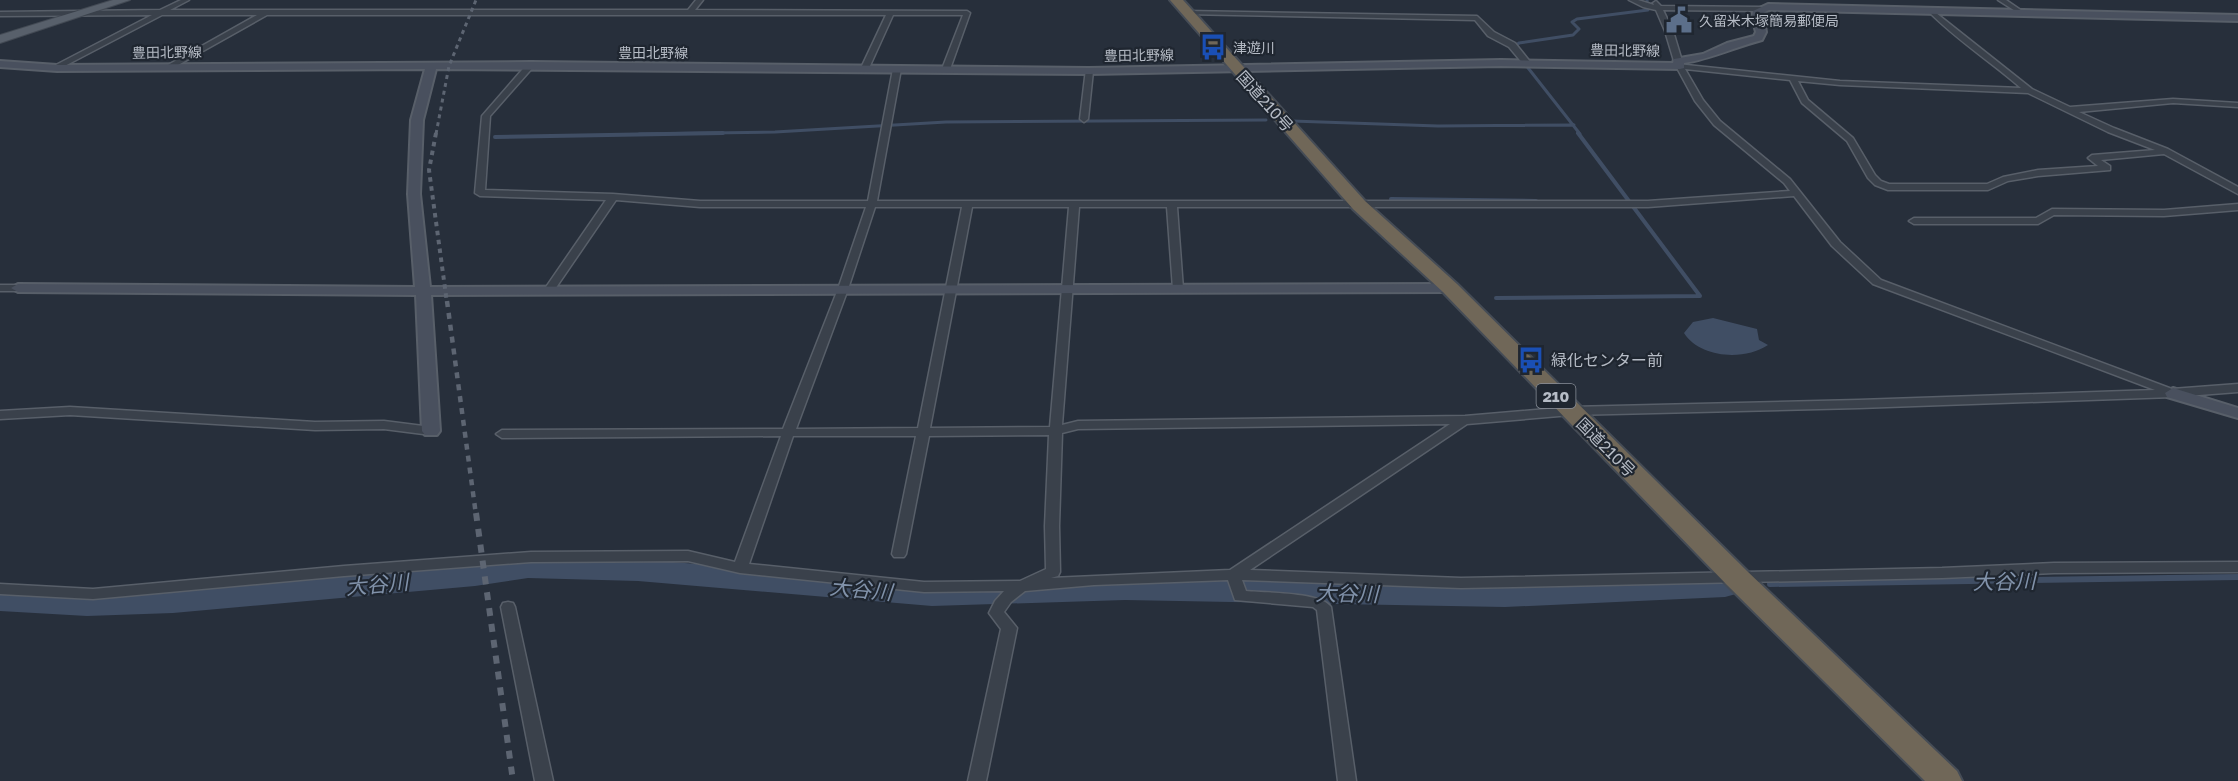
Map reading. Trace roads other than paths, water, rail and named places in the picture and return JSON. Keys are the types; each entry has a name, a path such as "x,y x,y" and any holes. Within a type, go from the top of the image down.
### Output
{"highway":[{"name":"国道210号","path":"1181,6 1359,205 1450,288 1737,578 1946,781"}],"main road":[{"path":"0,39 124,0"},
{"path":"1762,9 1799,7 2238,18"},
{"name":"豊田北野線","path":"0,64 57,68 531,66 1089,70 1501,63 1679,63 1705,57 1731,45 1758,38 1761,28 1757,17 1758,11 1762,9"},
{"path":"431,66 417,120 414,194 423,291 431,430"},
{"path":"18,288 423,291 1450,288"},
{"path":"2173,393 2238,413"}],"street":[{"path":"57,68 110,38 186,0"},
{"path":"690,12 700,0"},
{"path":"1632,0 1644,6 1659,8 1762,9"},
{"path":"1654,0 1669,31 1679,63 1699,101 1717,123 1774,170 1797,193 1836,244 1877,282 2173,393"},
{"path":"2001,0 2022,13"},
{"path":"1181,6 1477,18 1491,34 1512,45 1527,63"},
{"path":"0,14 88,11 265,14 690,12 967,14 946,69"},
{"path":"1931,11 1950,29 1995,62 2029,91 2165,151 2238,191"},
{"path":"865,68 890,13"},
{"path":"171,67 265,14"},
{"path":"1679,63 1793,79 2029,91"},
{"path":"531,66 486,116 480,193 614,197 700,204 1359,205 1648,204 1797,193"},
{"path":"740,568 843,289 872,203 897,69"},
{"path":"1084,119 1089,70"},
{"path":"1793,79 1805,100 1850,140 1871,176 1878,183 1888,187 1988,187 2006,179 2038,173 2107,168 2092,158 2165,151"},
{"path":"2068,110 2173,102 2238,105"},
{"path":"549,290 614,197"},
{"path":"899,554 968,203"},
{"path":"1053,572 1051,510 1074,203"},
{"path":"1172,204 1178,289"},
{"path":"1914,221 2038,221 2052,212 2164,213 2238,207"},
{"path":"0,288 18,288"},
{"path":"502,434 1056,431 1078,425 1465,420 1570,411 1859,404 2173,393 2238,388"},
{"path":"0,415 70,411 315,426 384,425 431,430"},
{"path":"1233,574 1465,420"},
{"path":"0,590 93,594 531,557 688,556 740,568 924,587 1021,586 1094,580 1233,574 1461,584 2054,568 2238,567"},
{"path":"977,781 1009,628 996,613 1000,604 1021,586 1053,572 1094,580"},
{"path":"1233,574 1240,596 1316,602 1324,607 1347,781"},
{"path":"508,607 544,781"}],"water":[{"path":"1713,318 1757,329 1759,340 1768,345 1758,350 1735,355 1700,348 1684,333 1693,322"}],"waterway":[{"path":"1513,48 1519,43 1573,35 1579,29 1572,22 1577,19 1648,10 1647,0"},
{"path":"1525,64 1573,125"},
{"path":"639,134 775,132 946,122 1266,120"},
{"path":"1292,121 1438,126 1573,125"},
{"path":"1573,125 1580,134"},
{"path":"495,137 723,133"},
{"path":"1496,298 1700,296 1578,133"},
{"path":"1391,199 1536,201"},
{"name":"大谷川","path":"0,600 87,605 173,602 475,575 528,567 638,570 932,595 1125,589 1505,596 1725,586"},
{"name":"大谷川","path":"1770,584 2238,577"}],"railway":[{"path":"436,134 449,66 476,0"},
{"path":"436,133 429,170 447,303"},
{"path":"447,301 476,515"},
{"path":"476,513 513,781"}],"place":[{"name":"久留米木塚簡易郵便局","path":"1679,20"},
{"name":"津遊川","path":"1213,47"},
{"name":"緑化センター前","path":"1531,360"}]}
